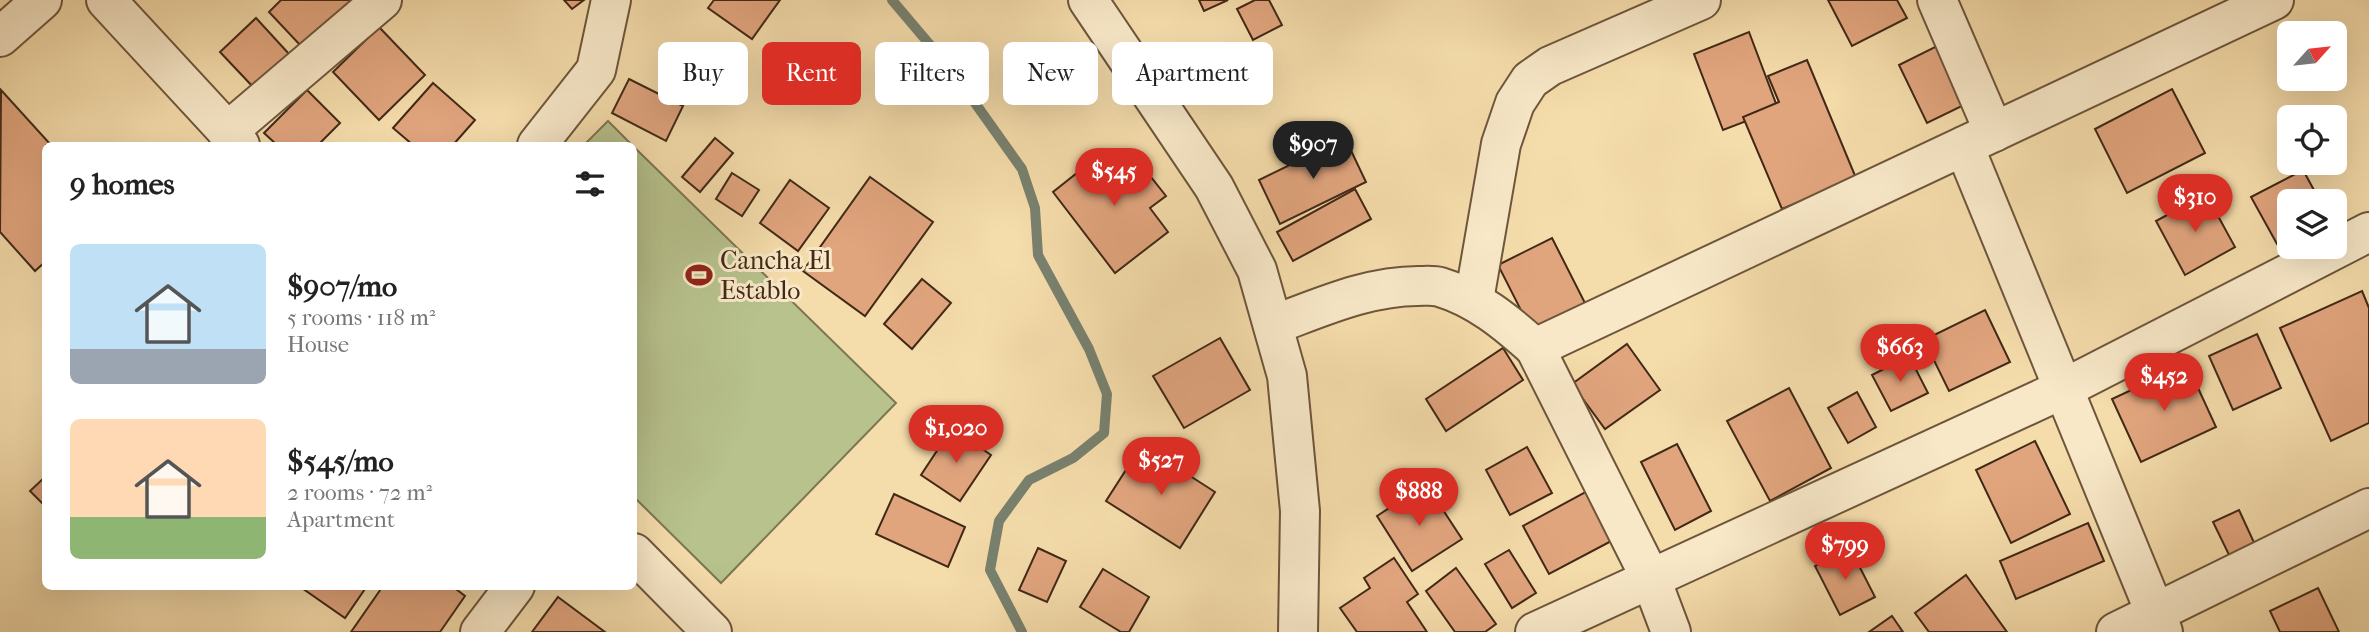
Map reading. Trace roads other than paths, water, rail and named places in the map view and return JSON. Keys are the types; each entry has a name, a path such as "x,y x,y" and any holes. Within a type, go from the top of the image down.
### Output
{"street":[{"path":"0,37 42,0"},
{"path":"111,2 233,138 382,0"},
{"path":"539,142 596,70 611,0"},
{"path":"1088,0 1214,187 1257,270 1287,376 1300,511 1298,632"},
{"path":"1474,300 1501,144 1516,103 1530,80 1550,66 1701,0"},
{"path":"1937,0 1979,139 2063,389 2159,622"},
{"path":"1535,348 2274,0"},
{"path":"1535,632 2063,389 2369,232"},
{"path":"1273,325 1363,293 1401,286 1437,286 1474,300 1509,325 1535,348 1651,579 1671,632"},
{"path":"2116,632 2159,622 2369,508"},
{"path":"637,556 712,632"},
{"path":"480,632 512,590"}],"waterway":[{"path":"892,0 953,72 1022,169 1035,208 1038,255 1089,349 1107,394 1104,433 1073,458 1029,480 999,521 990,570 1022,632"}],"place":[{"name":"Cancha El Establo","path":"699,275"}]}
